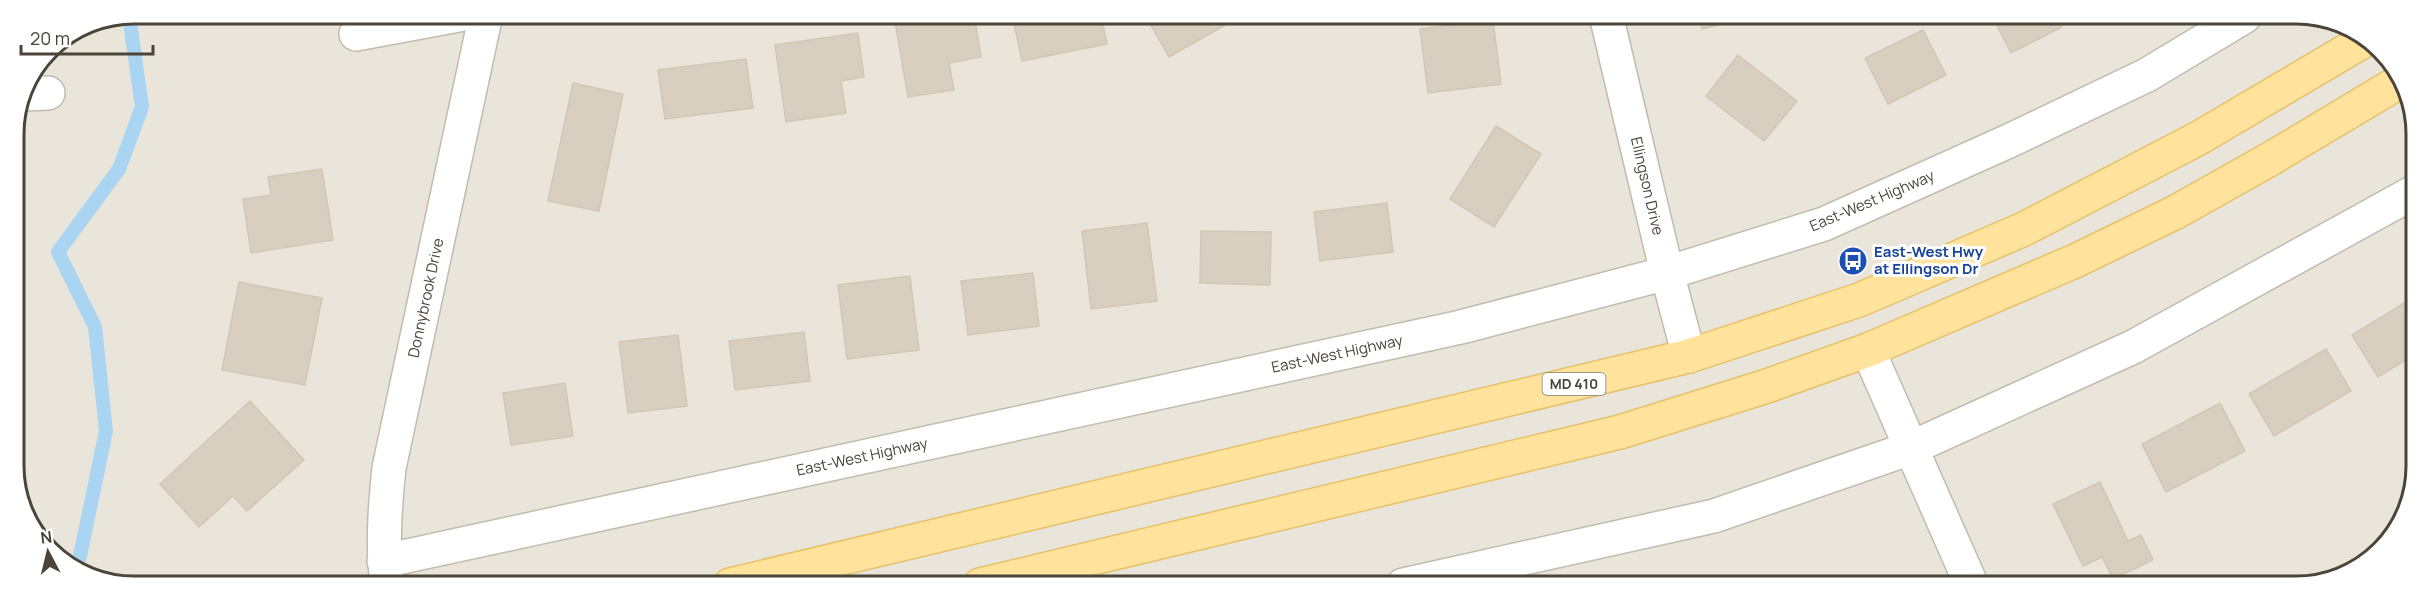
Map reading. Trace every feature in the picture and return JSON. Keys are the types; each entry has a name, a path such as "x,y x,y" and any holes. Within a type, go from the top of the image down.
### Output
{"main road":[{"name":"MD 410","path":"768,576 1689,356 1859,300 2024,229 2199,138 2358,44"},
{"path":"1018,576 1620,432 1767,386 1868,350 2075,261 2176,212 2394,85"}],"street":[{"path":"356,34 410,24"},
{"name":"Donnybrook Drive","path":"385,573 384,519 389,468 484,24"},
{"name":"Ellingson Drive","path":"1608,24 1689,356"},
{"name":"East-West Highway","path":"385,573 1461,327 1667,273 1834,220 2012,140 2147,75 2232,24"},
{"path":"1444,576 1714,516 1911,448 2133,347 2406,196"},
{"path":"1868,350 1968,576"}],"shaded area":[{"path":"134,24 2296,24 2317,26 2344,35 2374,56 2398,92 2404,113 2406,134 2406,466 2404,487 2398,508 2391,521 2368,549 2338,568 2303,576 134,576 113,574 78,560 78,522 40,522 26,487 24,466 24,127 32,92 56,56 86,35 113,26"}],"building":[{"path":"895,24 976,24 981,57 949,63 954,90 908,97"},
{"path":"1014,24 1103,24 1107,44 1022,61"},
{"path":"1150,24 1227,24 1169,57"},
{"path":"1461,24 1494,24 1501,84 1428,93 1420,29"},
{"path":"1701,24 1723,24 1702,29"},
{"path":"1996,24 2060,24 2062,27 2011,53"},
{"path":"1923,30 1946,75 1888,104 1865,58"},
{"path":"858,33 864,77 841,81 846,113 786,122 775,45"},
{"path":"1738,55 1797,101 1764,141 1706,96"},
{"path":"746,59 753,108 665,119 658,70"},
{"path":"573,83 623,94 599,211 548,201"},
{"path":"1496,126 1541,154 1494,227 1450,199"},
{"path":"322,169 333,240 251,253 243,199 271,195 268,177"},
{"path":"1387,203 1393,252 1320,261 1314,212"},
{"path":"1147,223 1157,301 1091,309 1082,231"},
{"path":"1201,231 1271,232 1270,285 1200,283"},
{"path":"1033,273 1039,326 968,335 961,281"},
{"path":"910,276 919,350 847,359 838,285"},
{"path":"239,282 322,298 305,385 222,370"},
{"path":"2406,302 2406,360 2378,377 2352,335"},
{"path":"804,332 810,381 735,390 729,341"},
{"path":"678,335 687,406 628,413 619,342"},
{"path":"2326,349 2351,391 2274,436 2249,394"},
{"path":"565,383 573,436 511,445 503,393"},
{"path":"250,401 304,460 247,511 233,496 199,527 160,484"},
{"path":"2220,403 2245,451 2166,492 2142,444"},
{"path":"2100,482 2128,541 2141,535 2153,560 2119,576 2112,576 2102,557 2083,566 2053,504"}],"waterway":[{"path":"78,560 106,431 95,327 58,252 119,169 142,107 130,24"}],"place":[{"name":"East-West Hwy at Ellingson Dr","path":"1853,261"}]}
